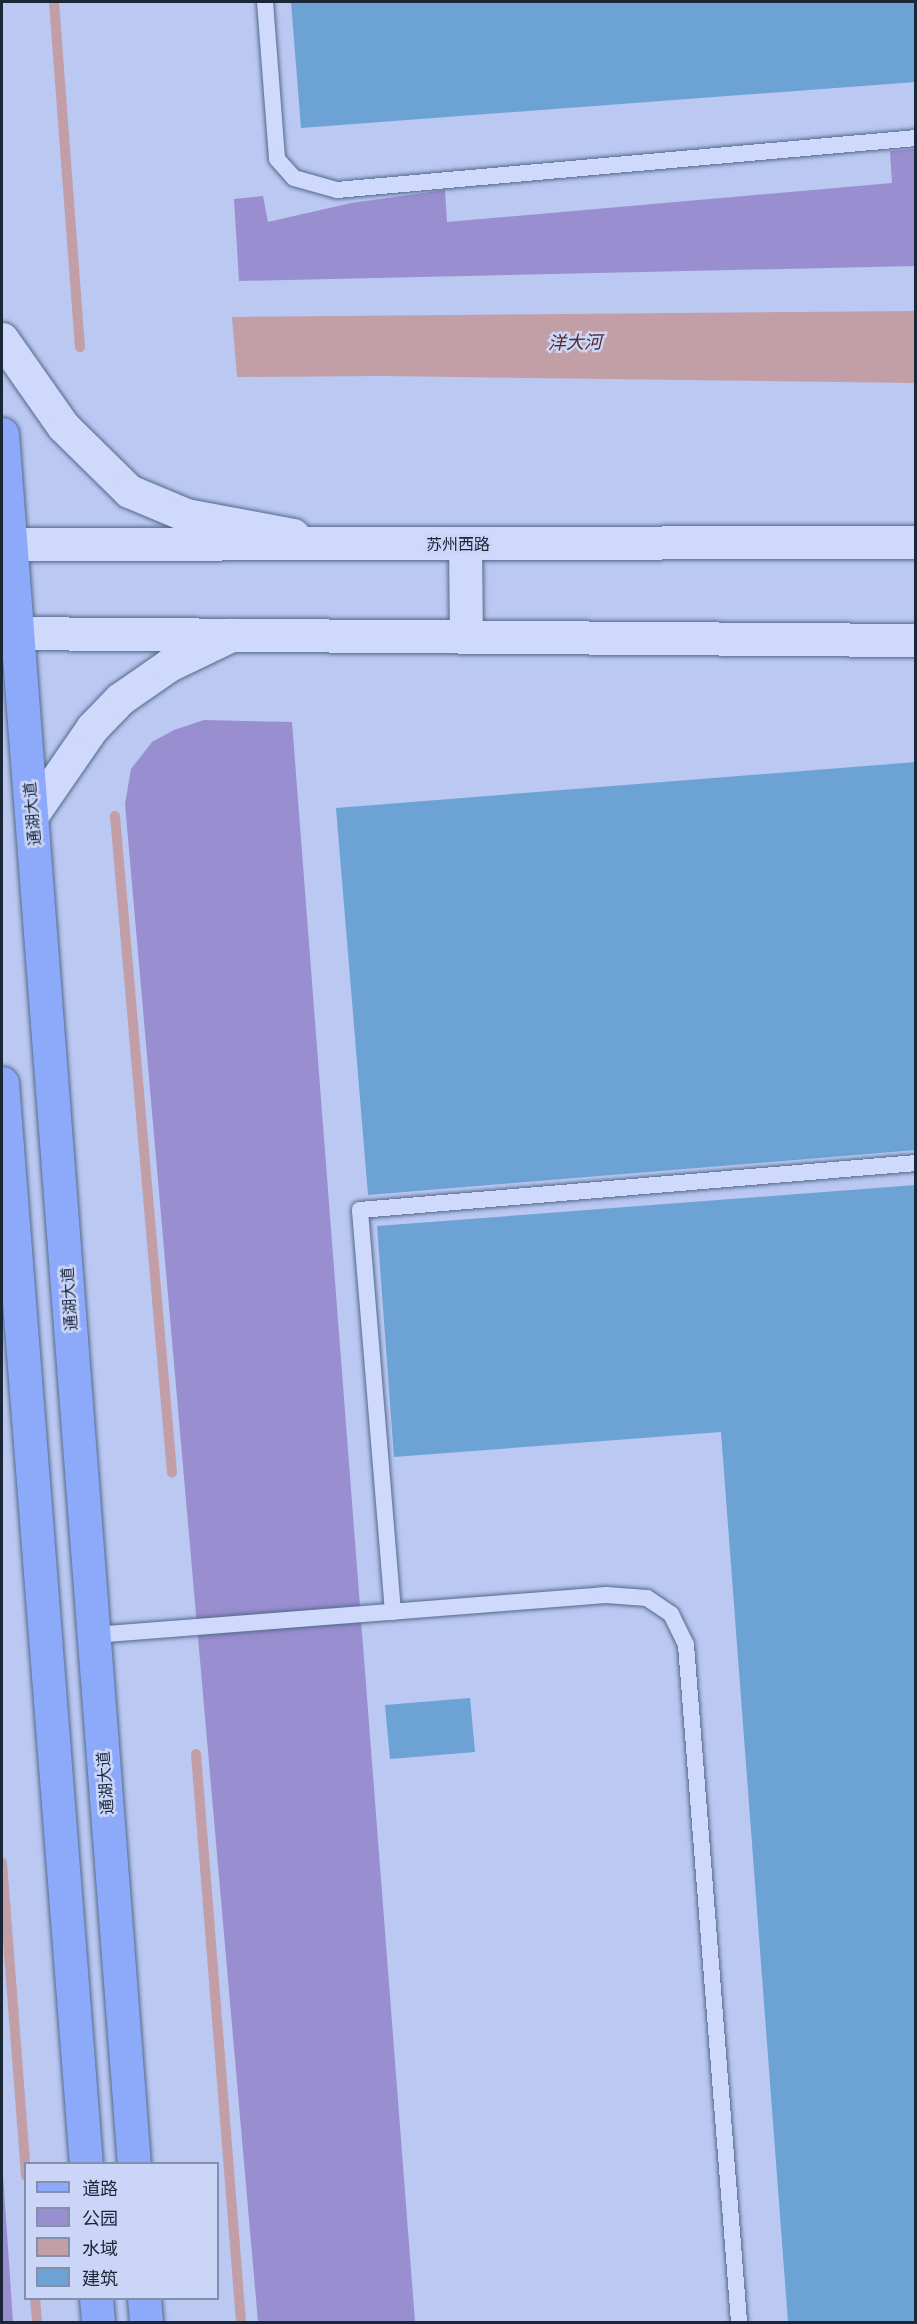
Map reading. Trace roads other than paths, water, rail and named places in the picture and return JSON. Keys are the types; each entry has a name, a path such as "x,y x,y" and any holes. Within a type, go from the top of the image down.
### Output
{"main road":[{"path":"2,339 63,426 129,491 186,515 342,544"},
{"name":"通湖大道","path":"2,434 9,633 32,815 134,2162"},
{"name":"苏州西路","path":"6,544 915,542"},
{"path":"465,544 466,637"},
{"path":"9,633 915,640"},
{"path":"32,815 93,728 120,699 169,665 231,635"},
{"path":"2,1083 86,2162"},
{"path":"96,2300 98,2322"},
{"path":"144,2300 146,2322"}],"lane":[{"path":"265,2 277,159 294,178 337,190 915,138"},
{"path":"393,1612 360,1210 915,1163"},
{"path":"94,1635 606,1595 647,1598 671,1614 686,1645 738,2322"}],"water":[{"name":"洋大河","path":"915,311 915,383 382,376 237,377 232,317"}],"waterway":[{"path":"54,2 80,347"},
{"path":"115,816 172,1473"},
{"path":"196,1754 241,2322"},
{"path":"2,1863 25,2162"},
{"path":"35,2300 37,2322"}]}
